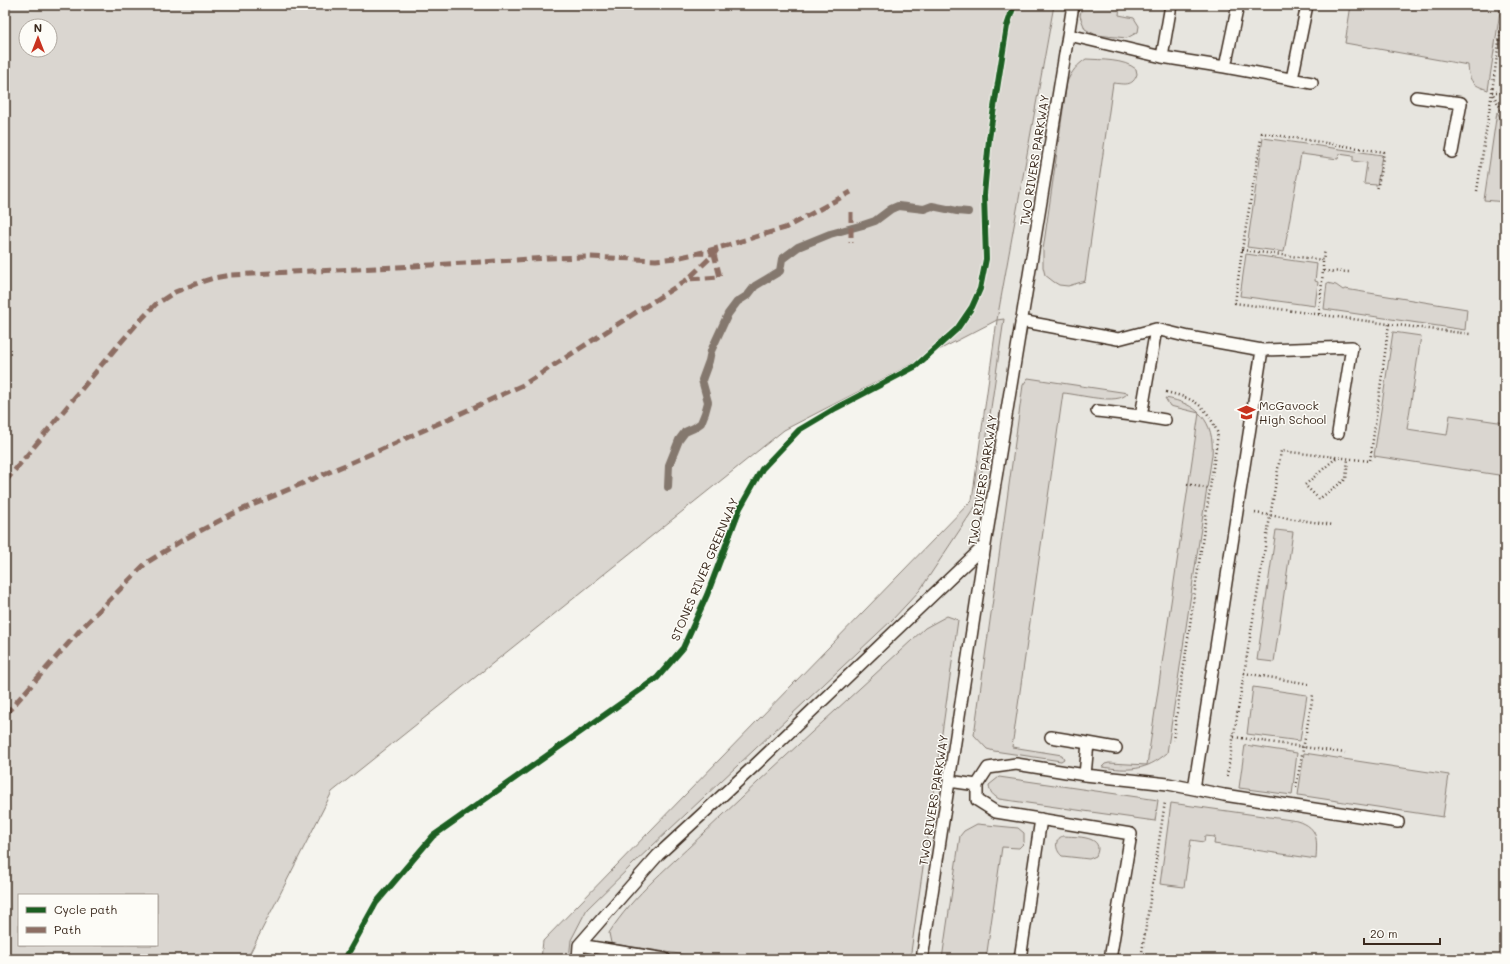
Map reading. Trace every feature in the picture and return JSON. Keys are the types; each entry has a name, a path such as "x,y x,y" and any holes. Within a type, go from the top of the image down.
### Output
{"lane":[{"name":"TWO RIVERS PARKWAY","path":"922,959 985,545 1073,5"},
{"path":"1162,57 1171,5"},
{"path":"1225,67 1238,5"},
{"path":"1292,79 1307,5"},
{"path":"1068,35 1162,57 1312,83"},
{"path":"1416,97 1461,103 1452,152"},
{"path":"1021,321 1118,339 1156,329 1189,337 1262,350 1352,347 1338,433"},
{"path":"1141,416 1156,329"},
{"path":"1194,789 1262,350"},
{"path":"1097,411 1165,420"},
{"path":"578,959 579,945 658,855 751,769 985,545"},
{"path":"1051,737 1116,748"},
{"path":"1085,776 1088,743"},
{"path":"1110,959 1131,834 996,812 977,800 977,785 988,768 1016,764 1085,776 1168,784 1398,822"},
{"path":"949,781 977,785"},
{"path":"1020,959 1041,819"},
{"path":"579,945 665,959"}],"path":[{"path":"1477,191 1504,5"},
{"path":"1492,92 1505,92"},
{"path":"1492,92 1505,117"},
{"path":"1377,191 1384,152 1262,133 1242,250 1235,303 1470,334"},
{"path":"1242,250 1323,260"},
{"path":"1319,314 1325,250"},
{"path":"1323,271 1349,272"},
{"path":"1224,794 1281,451 1370,461 1389,324"},
{"path":"1166,392 1184,396 1199,404 1212,421 1218,434 1173,740"},
{"path":"1337,458 1305,485 1319,499 1346,479 1348,459"},
{"path":"1187,484 1210,489"},
{"path":"1237,510 1334,525"},
{"path":"1244,673 1310,684"},
{"path":"1293,805 1312,695"},
{"path":"1234,737 1345,754"},
{"path":"1141,959 1168,784"}],"shaded area":[{"path":"5,5 1054,5 997,320 784,430 332,792 247,959 5,959"},
{"name":"McGavock High School","path":"1054,5 1505,5 1505,959 541,959 543,941 977,504 997,320"},
{"path":"1082,5 1120,5 1119,15 1134,18 1139,26 1138,32 1127,38 1096,35 1085,29 1080,16"},
{"path":"1351,5 1501,5 1488,90 1473,82 1469,75 1468,65 1345,43"},
{"path":"1505,54 1505,89 1500,90"},
{"path":"1086,59 1125,63 1136,69 1137,74 1131,83 1113,83 1085,281 1068,286 1059,285 1045,275 1043,267 1043,250 1067,82 1075,69"},
{"path":"1497,112 1505,126 1505,202 1484,200"},
{"path":"1263,138 1382,155 1377,185 1364,184 1367,163 1353,161 1353,156 1339,154 1338,159 1301,154 1284,252 1247,247"},
{"path":"1246,254 1317,264 1315,281 1318,282 1315,306 1240,296"},
{"path":"1327,283 1336,285 1343,290 1345,289 1467,309 1465,330 1324,309"},
{"path":"1004,319 977,504 920,590 892,620 587,909 571,940 569,959 541,959 543,941 972,500 997,320"},
{"path":"1393,332 1421,336 1407,429 1447,435 1450,415 1505,423 1505,476 1374,456"},
{"path":"1028,378 1128,393 1123,397 1116,399 1107,399 1063,393 1012,747 1062,755 1064,759 1061,761 987,749 974,735 1023,385"},
{"path":"1165,398 1186,404 1199,413 1170,406"},
{"path":"1199,413 1207,423 1210,432 1212,455 1167,753 1147,765"},
{"path":"1276,530 1293,532 1274,662 1257,660"},
{"path":"947,616 958,620 910,959 712,959 611,943 609,933 641,893 654,880 925,628"},
{"path":"1253,687 1307,695 1300,741 1247,734"},
{"path":"1245,745 1297,753 1292,795 1239,788"},
{"path":"1304,753 1449,775 1443,817 1298,795"},
{"path":"1109,763 1147,765 1129,769 1102,767"},
{"path":"999,777 1158,800 1155,821 999,799 992,794 989,785"},
{"path":"1171,803 1298,821 1310,827 1313,831 1317,846 1316,859 1214,844 1215,837 1205,836 1204,842 1191,840 1184,887 1160,884"},
{"path":"977,824 1018,828 1024,833 1024,843 1019,848 1002,847 986,959 942,959 960,836 964,831"},
{"path":"1060,837 1088,838 1093,841 1097,844 1098,849 1096,856 1089,859 1062,856 1056,845"}],"waterway":[{"path":"668,487 669,465 679,440 685,432 701,423 705,413 708,402 702,380 711,351 728,314 737,302 748,295 755,286 780,271 782,259 798,247 830,234 875,221 891,209 898,206 924,209 932,206 968,212"}],"marked path":[{"path":"718,248 699,253 714,254 718,248 785,228 851,192"},
{"path":"851,212 851,243"},
{"path":"5,482 103,363 156,304 175,292 198,283 230,275 548,258 589,257 656,260 676,258 699,253"},
{"path":"5,715 81,629 146,563 181,541 234,513 380,450 523,385 688,279 714,254 720,277 688,279"}],"cycle path":[{"name":"STONES RIVER GREENWAY","path":"345,959 376,903 433,836 657,678 683,648 707,595 740,508 762,469 799,430 836,408 916,366 957,329 972,307 980,289 986,259 984,195 989,139 1007,26 1014,5"}],"place":[{"name":"McGavock High School","path":"1246,412"}]}
